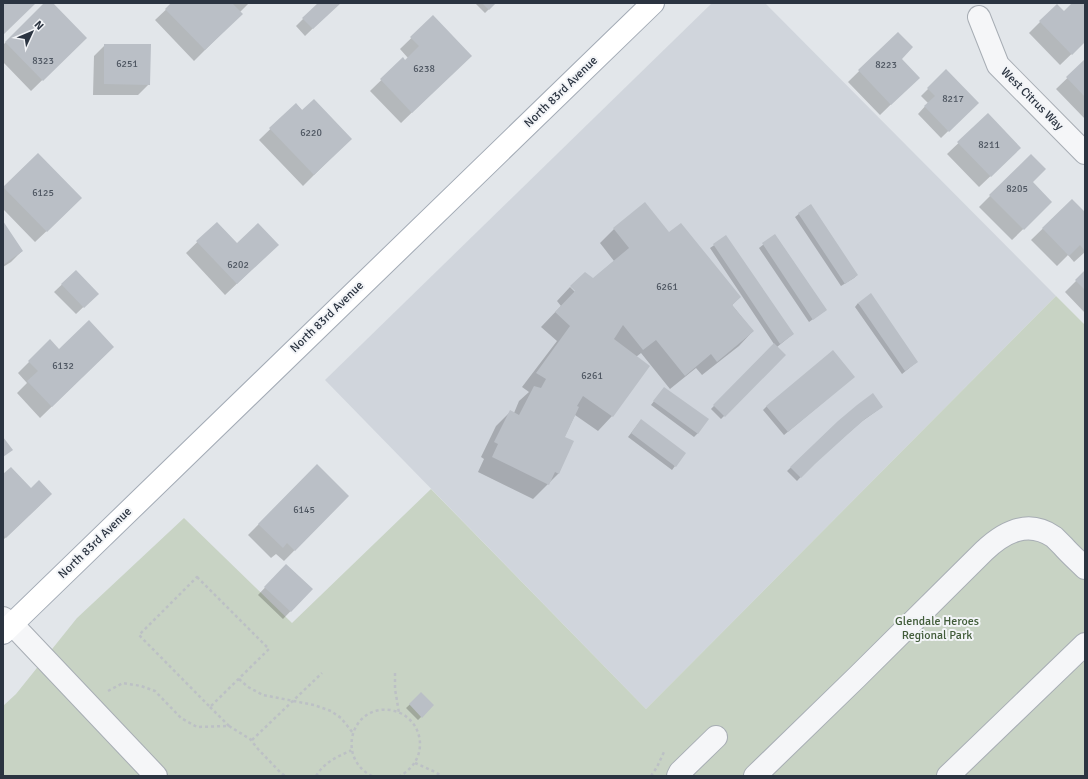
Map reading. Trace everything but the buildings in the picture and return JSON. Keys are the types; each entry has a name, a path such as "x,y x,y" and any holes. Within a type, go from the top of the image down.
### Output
{"main road":[{"name":"North 83rd Avenue","path":"6,625 653,3"}],"street":[{"name":"West Citrus Way","path":"979,17 998,65 1085,153"},
{"path":"755,776 984,551 1009,532 1024,528 1039,530 1054,537 1085,568"},
{"path":"3,601 6,625 156,776"},
{"path":"948,776 1085,644"},
{"path":"678,776 680,772 716,737"}],"path":[{"path":"210,707 269,649 197,577 139,635 210,707 229,726 250,738 258,749 285,776"},
{"path":"252,740 322,672"},
{"path":"395,673 395,689 399,712"},
{"path":"239,679 248,687 263,695 314,705 331,711 341,718 353,733"},
{"path":"108,691 123,683 142,686 155,691 181,718 197,727 229,726"},
{"path":"372,776 358,766 352,755 351,744 353,733 362,718 378,710 387,710 399,712 412,722 418,732 420,751 415,763 400,776"},
{"path":"316,776 320,769 337,756 350,752 351,749"},
{"path":"651,776 664,752"},
{"path":"415,763 442,776"}],"shaded area":[{"path":"712,3 765,3 1056,296 646,709 325,380"}],"green space":[{"name":"Glendale Heroes Regional Park","path":"1056,296 1085,325 1085,776 3,776 3,706 16,694 77,618 184,518 292,623 431,489 646,709"}]}
